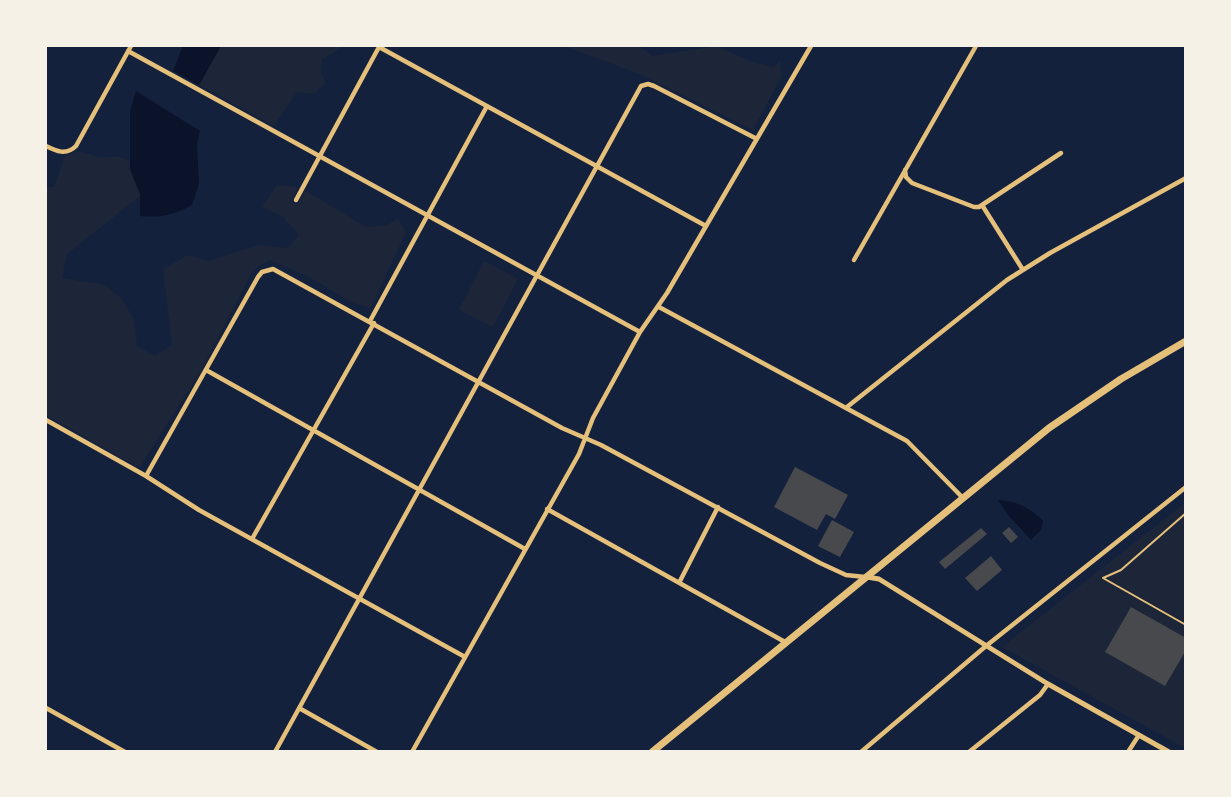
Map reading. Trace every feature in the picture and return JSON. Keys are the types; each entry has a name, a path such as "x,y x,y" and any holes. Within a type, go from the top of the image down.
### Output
{"main road":[{"path":"652,751 962,497 1068,414 1185,341"}],"street":[{"path":"296,200 380,46 706,226"},
{"path":"412,751 579,454 593,418 640,332 659,306 811,46"},
{"path":"854,260 976,46"},
{"path":"46,145 60,152 68,152 76,146 130,48 640,332"},
{"path":"275,751 641,86 654,86 757,139"},
{"path":"252,539 314,430 487,106"},
{"path":"905,170 906,177 912,183 974,207 982,205 1061,153"},
{"path":"847,407 922,345 1023,270 1185,178"},
{"path":"982,205 1023,270"},
{"path":"146,476 258,277 267,270 273,270 562,428 586,438 846,575 879,579 1048,684 1169,751"},
{"path":"659,306 914,446 962,497"},
{"path":"206,370 525,549"},
{"path":"46,420 146,476 182,500 465,657"},
{"path":"861,751 986,646 1185,487"},
{"path":"680,582 718,507"},
{"path":"547,509 785,642"},
{"path":"969,751 1040,695 1048,684"},
{"path":"46,708 125,751"},
{"path":"299,708 377,751"},
{"path":"1128,751 1139,734"}],"path":[{"path":"1185,513 1121,570 1103,578 1185,625"}],"shaded area":[{"path":"183,46 221,46 199,85 173,71"},
{"path":"221,46 343,46 322,60 321,74 326,83 314,94 297,92 274,126 199,85"},
{"path":"565,46 639,46 652,56 716,46 753,62 774,67 780,61 782,76 753,130 639,74"},
{"path":"136,91 200,131 197,144 199,184 192,205 173,213 140,216 140,194 130,169 130,111"},
{"path":"75,152 102,158 120,157 130,161 130,169 140,196 67,254 62,278 105,285 121,298 134,319 137,346 155,356 172,345 163,269 188,255 208,261 259,245 288,248 299,235 282,216 262,207 277,185 298,187 291,202 297,205 305,190 366,227 387,225 398,219 406,232 371,308 353,303 309,277 270,260 253,270 201,371 139,468 46,415 46,187 54,187 65,156"},
{"path":"484,261 518,279 493,327 459,310"},
{"path":"998,500 1017,503 1034,513 1043,521 1041,530 1031,540"},
{"path":"1185,503 1185,748 1002,647"}],"building":[{"path":"795,467 848,495 835,519 826,514 817,530 774,507"},
{"path":"832,520 854,532 840,557 818,546"},
{"path":"1009,527 1018,537 1011,543 1002,533"},
{"path":"981,528 987,534 945,569 939,562"},
{"path":"991,556 1002,570 977,591 965,578"},
{"path":"1131,607 1186,638 1186,650 1165,686 1105,652"}]}
